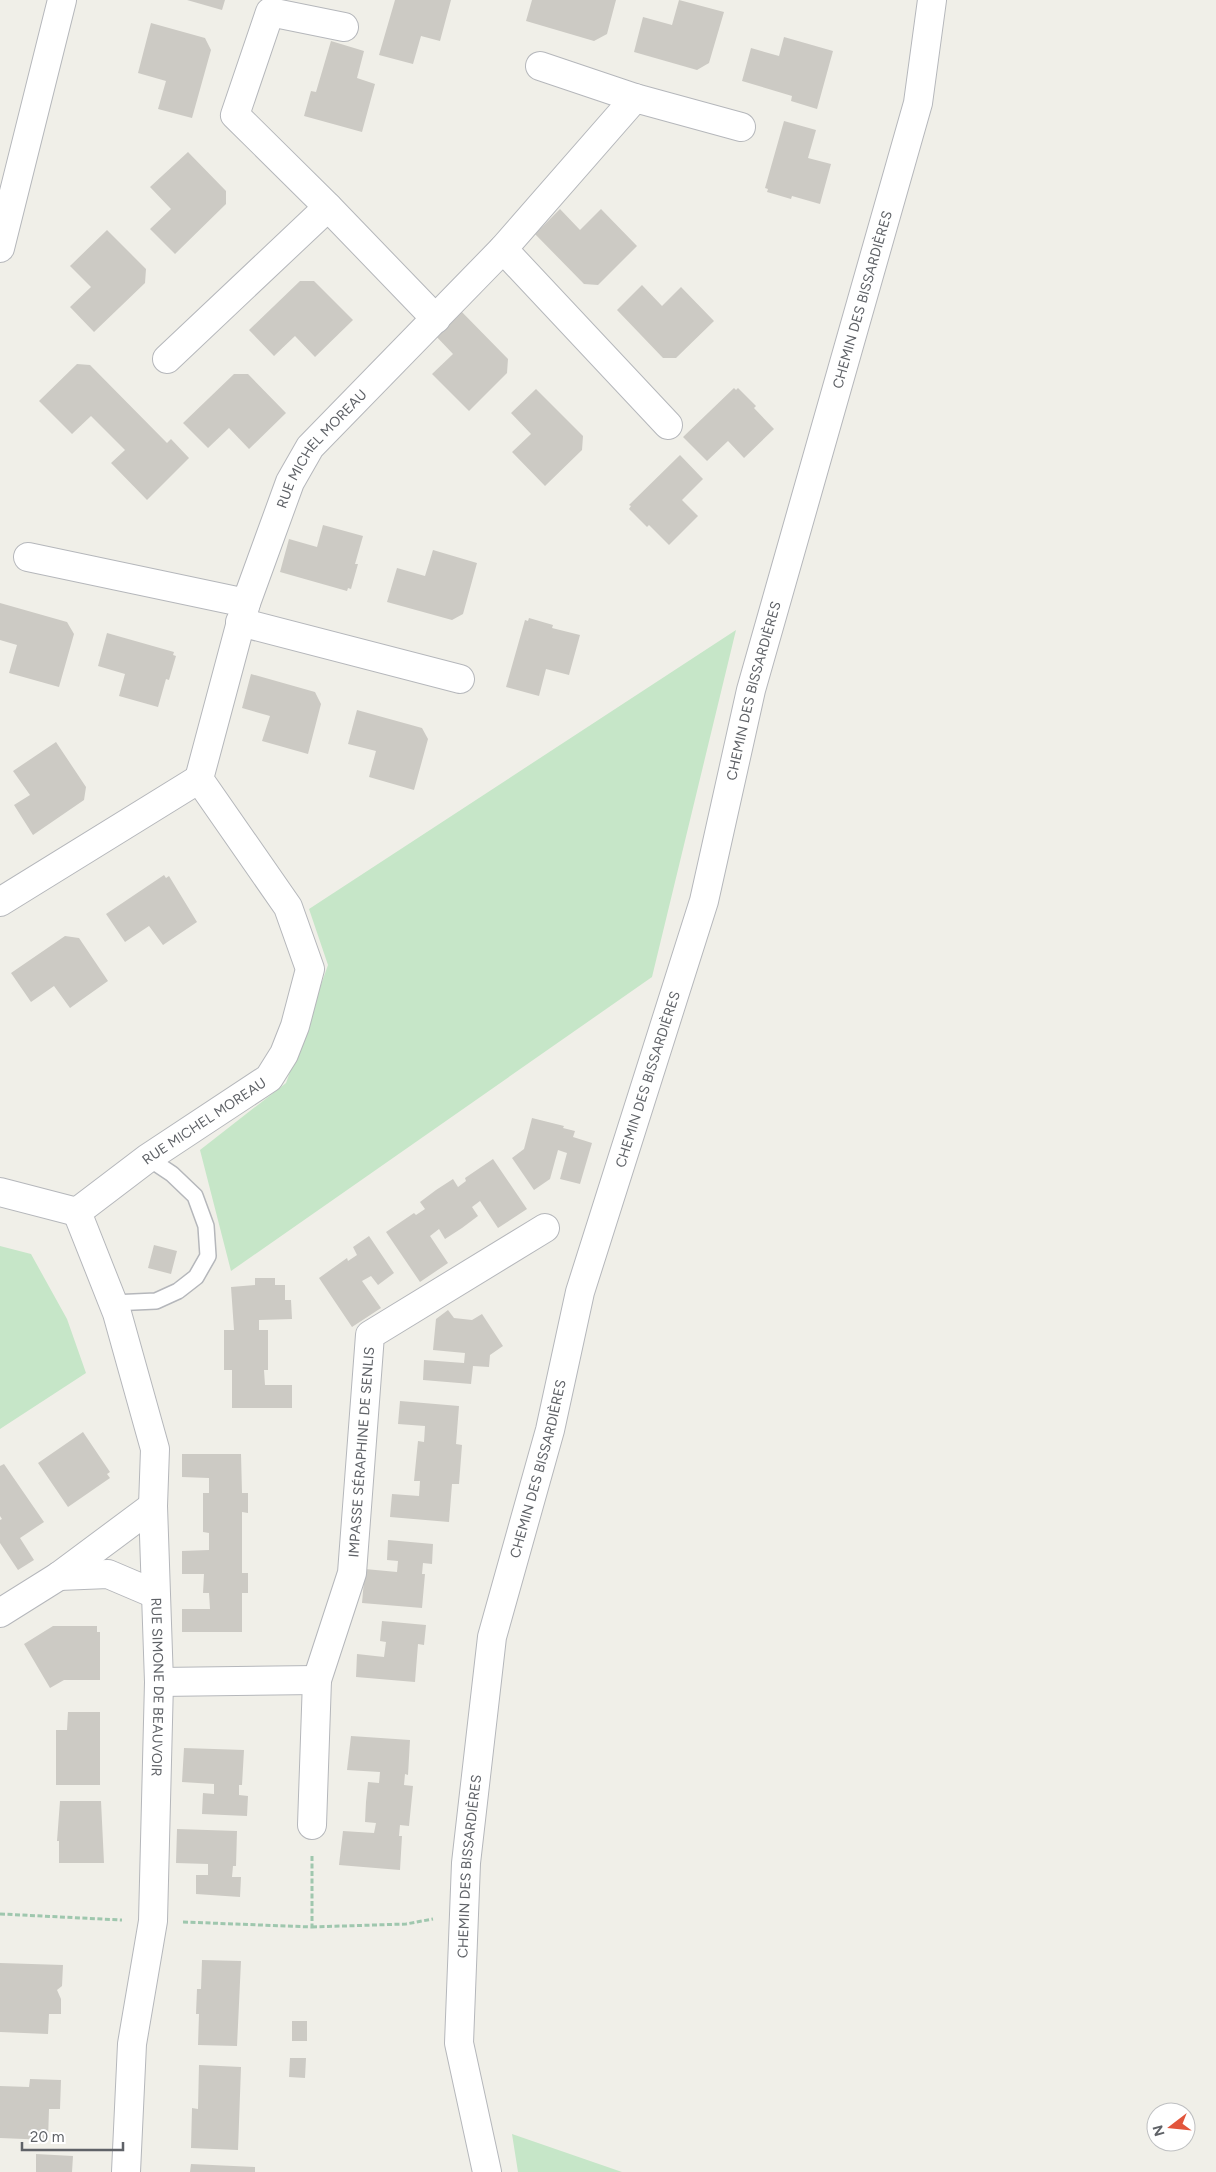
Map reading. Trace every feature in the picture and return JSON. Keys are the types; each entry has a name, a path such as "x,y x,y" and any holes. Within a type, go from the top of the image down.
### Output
{"street":[{"path":"0,248 62,0"},
{"name":"CHEMIN DES BISSARDIÈRES","path":"487,2172 459,2043 466,1863 492,1637 550,1430 580,1292 704,901 751,690 918,103 932,0"},
{"path":"344,27 270,12 235,115 328,207 436,319"},
{"path":"540,66 635,98 741,127"},
{"name":"RUE MICHEL MOREAU","path":"77,1212 148,1158 269,1078 287,1047 310,969 288,907 199,779 243,613 290,482 310,447 503,249 635,98"},
{"path":"167,359 328,207"},
{"path":"503,249 668,425"},
{"path":"28,557 243,613 460,680"},
{"path":"0,902 199,779"},
{"path":"0,1192 77,1212"},
{"name":"RUE SIMONE DE BEAUVOIR","path":"77,1212 117,1313 155,1449 153,1506 159,1682 153,1921 132,2044 126,2172"},
{"name":"IMPASSE SÉRAPHINE DE SENLIS","path":"312,1825 317,1680 352,1573 370,1335 545,1228"},
{"path":"0,1613 59,1576 153,1506"},
{"path":"59,1576 108,1574 155,1594"},
{"path":"159,1682 317,1680"}],"lane":[{"path":"112,1303 156,1300 178,1291 196,1277 208,1256 206,1226 195,1196 172,1174 148,1158"}],"path":[{"path":"312,1825 312,1927"},
{"path":"0,1914 312,1927 406,1924 464,1913"}],"green space":[{"path":"736,630 652,977 231,1271 200,1150 286,1083 328,965 309,909"},
{"path":"0,1246 31,1254 67,1319 86,1373 0,1429"},
{"path":"512,2134 622,2172 518,2172"}],"building":[{"path":"187,0 225,0 222,10"},
{"path":"395,0 451,0 440,41 421,36 413,64 379,55"},
{"path":"532,0 616,0 607,34 594,41 526,21"},
{"path":"679,0 724,12 709,63 697,70 634,52 643,17 672,25"},
{"path":"151,23 205,38 211,50 192,118 158,109 166,81 138,73"},
{"path":"784,37 833,51 817,109 791,101 792,96 742,81 751,48 779,56"},
{"path":"331,41 364,51 357,78 375,84 362,132 304,116 311,91 316,92"},
{"path":"784,121 816,130 808,158 831,164 820,204 792,196 791,199 767,192 768,189 765,188"},
{"path":"188,152 226,191 226,204 175,254 150,229 171,209 150,187"},
{"path":"560,209 580,230 601,209 637,246 598,285 584,284 535,234"},
{"path":"107,230 146,269 145,283 94,332 70,307 91,287 70,266"},
{"path":"300,281 314,281 353,320 315,357 295,336 274,356 249,330"},
{"path":"642,285 662,306 681,287 714,321 676,358 663,358 617,310"},
{"path":"458,308 508,359 507,373 469,411 432,374 453,354 433,333"},
{"path":"77,364 90,365 167,443 171,439 189,458 147,500 111,463 125,450 91,416 72,434 39,401"},
{"path":"234,374 248,374 286,413 249,449 229,428 208,448 183,423"},
{"path":"734,388 736,390 738,388 756,406 754,408 774,429 744,458 728,441 707,461 683,437"},
{"path":"536,389 583,436 582,450 545,486 512,452 531,434 511,413"},
{"path":"680,455 703,479 682,500 698,516 669,545 629,509 631,506 629,505"},
{"path":"323,525 363,536 355,564 358,564 351,589 348,588 347,591 280,572 289,539 317,547"},
{"path":"433,550 477,563 463,614 452,620 387,602 397,568 425,576"},
{"path":"0,603 67,622 74,634 59,687 9,673 17,645 0,640"},
{"path":"529,618 553,625 552,628 580,635 569,675 546,669 539,696 506,687 525,620 528,621"},
{"path":"107,633 174,652 173,655 176,656 169,680 166,679 158,707 119,696 125,674 98,666"},
{"path":"251,674 315,692 321,704 308,754 262,741 270,716 242,708"},
{"path":"357,710 422,728 428,739 414,790 369,777 376,751 348,744"},
{"path":"56,742 86,787 84,800 33,835 14,805 30,795 13,771"},
{"path":"164,875 166,878 169,876 197,922 163,945 149,926 125,942 106,914"},
{"path":"65,936 79,938 108,981 70,1008 54,986 31,1002 11,973"},
{"path":"532,1118 564,1126 563,1128 575,1131 573,1137 592,1143 580,1184 560,1179 567,1153 558,1150 550,1179 534,1190 512,1158 524,1149"},
{"path":"493,1159 527,1209 498,1228 480,1201 472,1207 478,1216 462,1228 445,1239 439,1229 430,1236 448,1263 420,1282 386,1232 414,1213 416,1215 425,1209 420,1202 436,1190 453,1179 458,1187 466,1181 465,1178"},
{"path":"369,1236 394,1273 378,1285 371,1276 362,1281 381,1308 352,1327 319,1278 347,1258 348,1261 357,1255 353,1247"},
{"path":"154,1245 177,1251 171,1274 148,1268"},
{"path":"255,1278 275,1278 275,1285 285,1285 285,1300 291,1300 292,1319 259,1320 259,1330 268,1330 268,1370 264,1370 265,1385 292,1385 292,1408 232,1408 232,1370 224,1370 224,1330 234,1330 231,1287 255,1285"},
{"path":"448,1310 454,1318 472,1320 482,1314 503,1346 490,1355 489,1367 473,1366 471,1384 423,1380 424,1360 464,1363 465,1353 433,1350 436,1319"},
{"path":"400,1401 459,1406 456,1444 462,1445 459,1484 452,1484 449,1522 390,1517 392,1494 419,1496 420,1481 414,1481 418,1441 424,1442 425,1426 398,1424"},
{"path":"83,1432 110,1472 107,1474 110,1478 68,1507 38,1463"},
{"path":"182,1454 241,1454 242,1493 248,1493 248,1513 242,1512 242,1573 248,1573 248,1593 242,1593 242,1632 182,1632 182,1609 210,1609 209,1593 203,1593 204,1574 182,1574 182,1551 209,1550 209,1533 203,1532 203,1493 209,1493 209,1478 182,1477"},
{"path":"4,1464 44,1522 20,1538 34,1560 18,1570 0,1543 0,1520 2,1519 0,1516 0,1466"},
{"path":"388,1540 433,1544 432,1564 423,1563 422,1574 425,1574 422,1608 362,1603 365,1569 397,1572 398,1561 387,1560"},
{"path":"382,1621 426,1625 424,1645 418,1644 415,1682 356,1677 357,1654 384,1657 386,1642 380,1641"},
{"path":"53,1626 97,1626 97,1632 100,1632 100,1680 64,1680 50,1688 24,1644"},
{"path":"68,1712 100,1712 100,1785 56,1785 56,1730 67,1730"},
{"path":"351,1736 410,1740 408,1775 405,1774 404,1785 413,1786 409,1826 400,1825 399,1836 402,1836 400,1870 339,1865 343,1831 374,1833 376,1823 365,1822 366,1802 368,1782 379,1783 380,1772 347,1770"},
{"path":"184,1748 244,1750 242,1785 239,1785 239,1795 248,1796 247,1816 202,1814 203,1793 214,1794 214,1784 182,1782"},
{"path":"60,1801 101,1801 104,1863 59,1863 59,1841 57,1841"},
{"path":"177,1829 237,1831 236,1866 233,1866 232,1877 241,1877 240,1897 196,1894 196,1875 208,1875 208,1864 176,1863"},
{"path":"202,1960 241,1961 237,2046 198,2045 199,2014 196,2014 197,1989 201,1989"},
{"path":"0,1963 63,1965 62,1986 57,1990 61,1999 61,2014 49,2014 48,2034 0,2032"},
{"path":"292,2021 307,2021 307,2041 292,2041"},
{"path":"290,2058 306,2058 305,2078 289,2077"},
{"path":"199,2065 241,2067 238,2150 191,2148 192,2108 198,2109"},
{"path":"30,2079 61,2080 60,2109 49,2109 48,2140 0,2138 0,2086 29,2087"},
{"path":"36,2154 73,2156 72,2172 36,2172"},
{"path":"191,2164 255,2167 255,2172 190,2172"}]}
